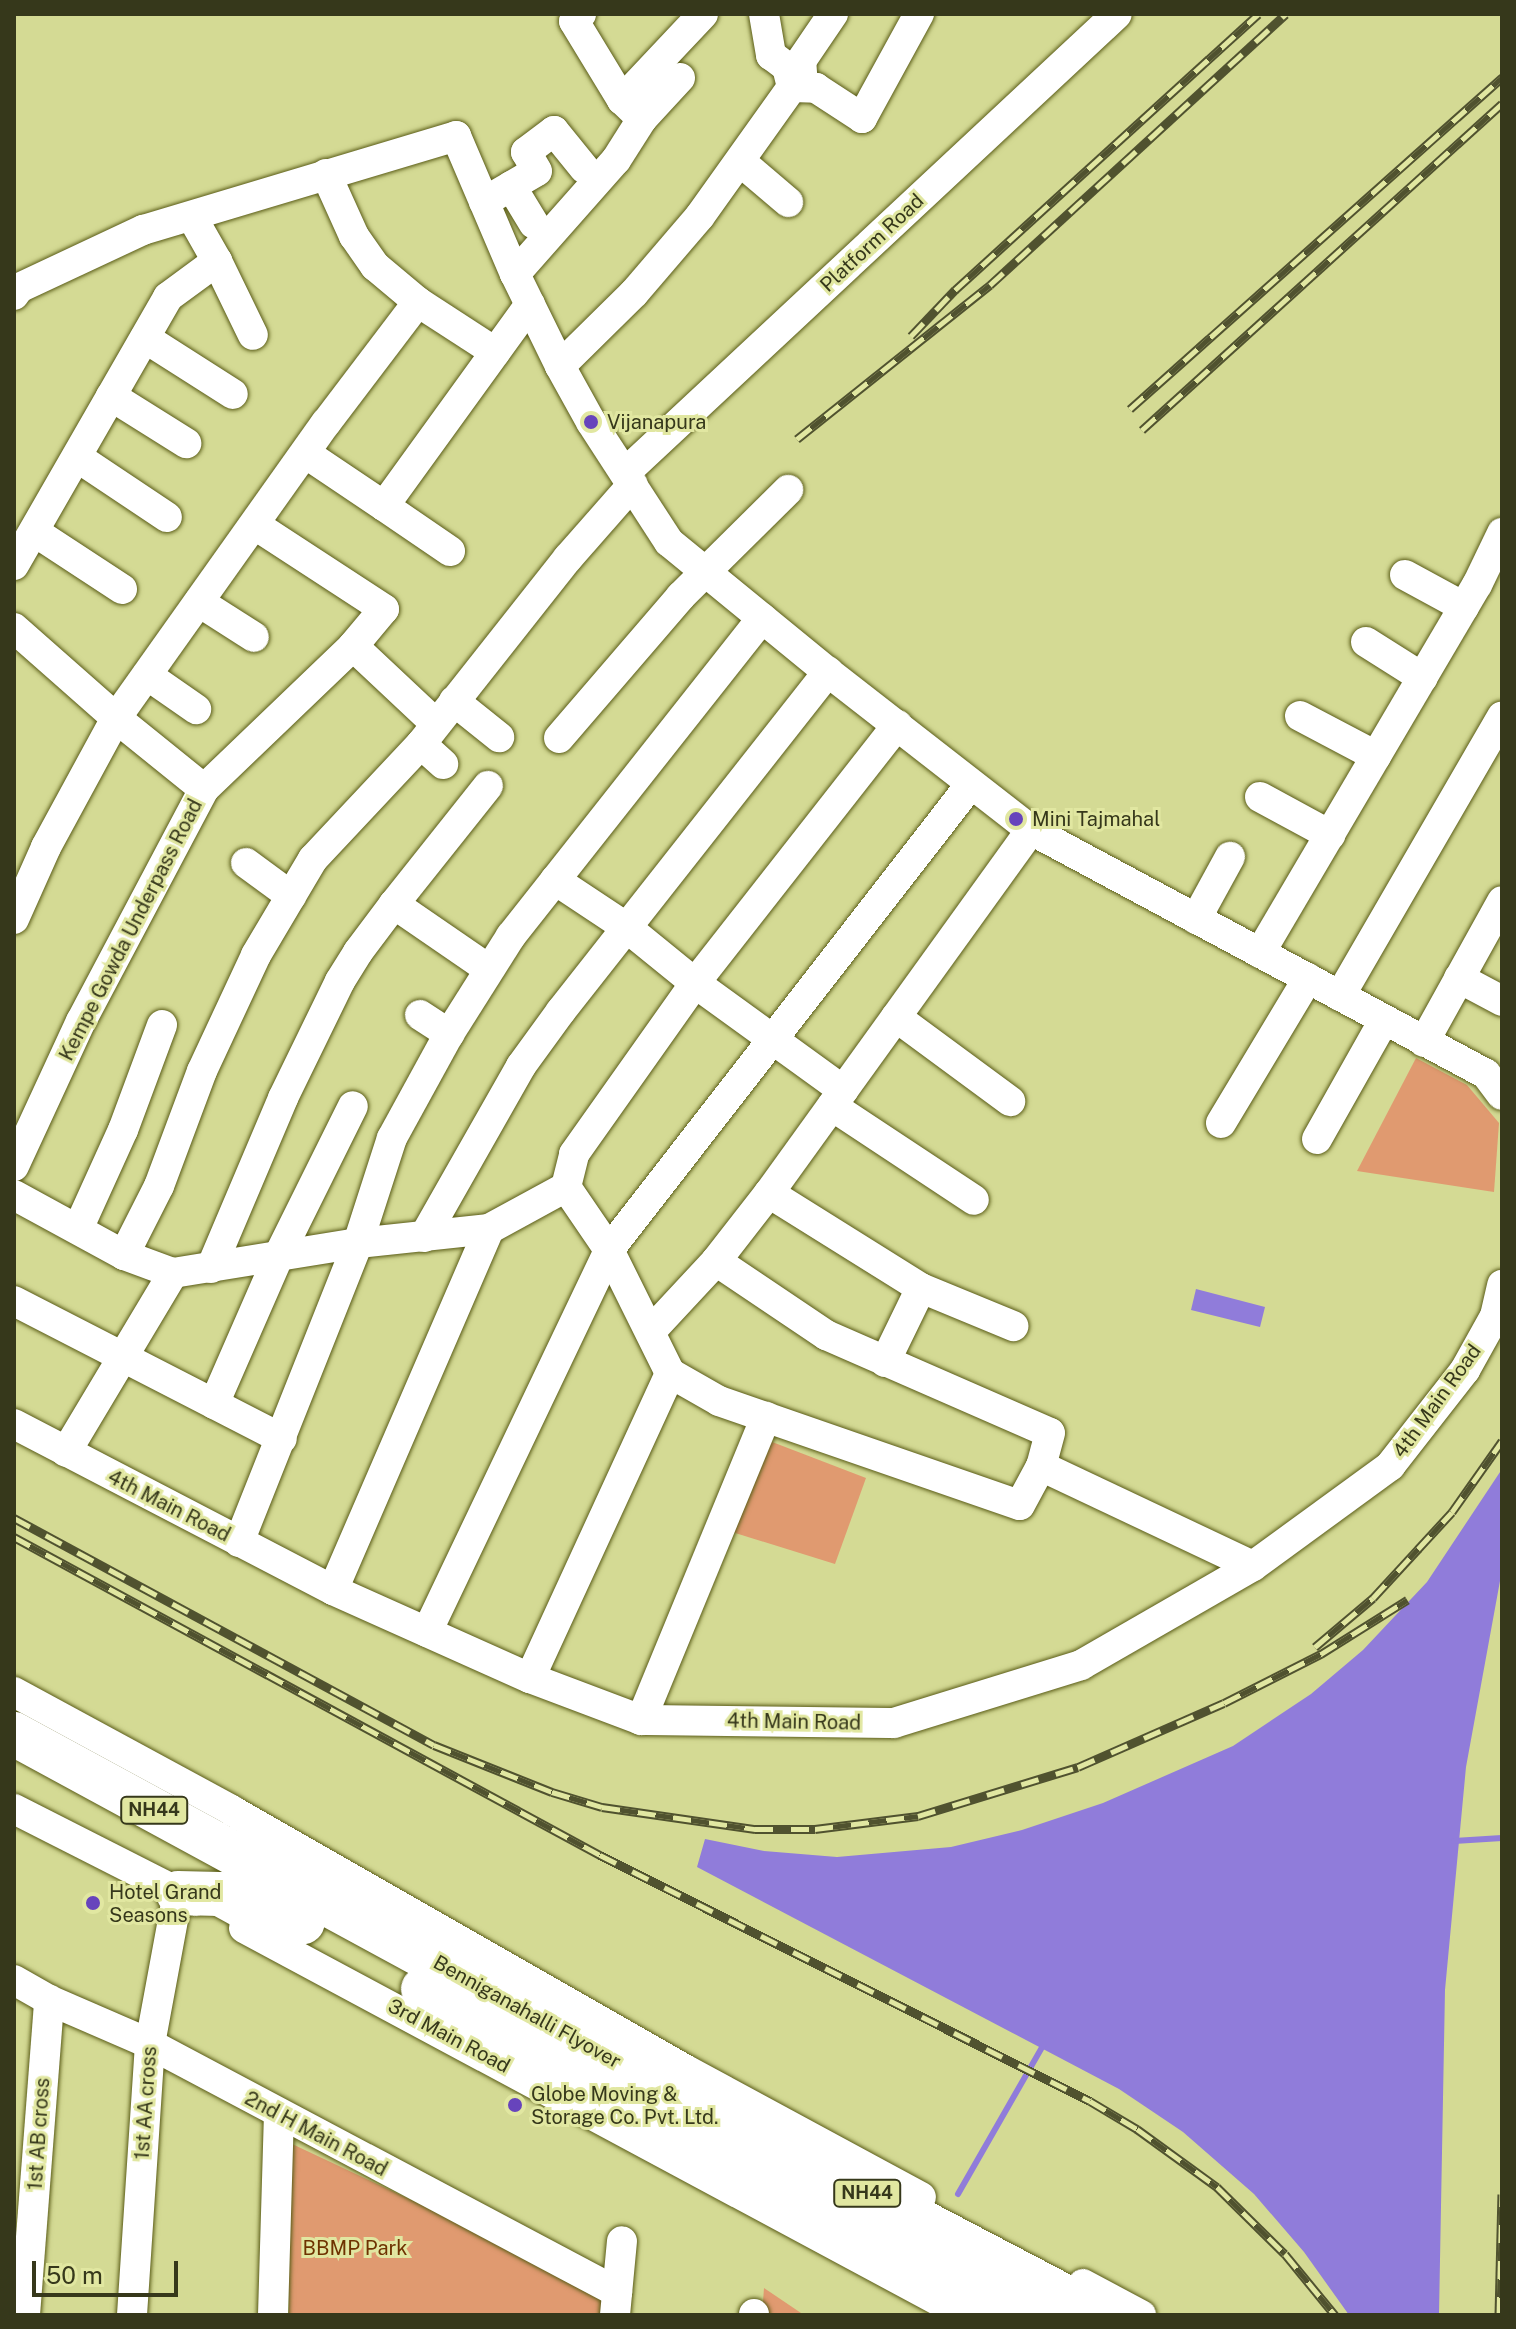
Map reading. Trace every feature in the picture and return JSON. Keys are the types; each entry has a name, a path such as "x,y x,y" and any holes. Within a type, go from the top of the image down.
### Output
{"highway":[{"name":"NH44","path":"14,1734 222,1826 303,1888"},
{"name":"NH44","path":"14,1765 303,1888"},
{"path":"178,1893 220,1894 279,1926 303,1888"},
{"name":"Benniganahalli Flyover","path":"303,1888 624,2084 1030,2315"},
{"name":"Benniganahalli Flyover","path":"624,2084 1100,2315"}],"street":[{"path":"581,14 574,21 632,110"},
{"path":"515,274 616,160 632,110 703,14"},
{"path":"764,14 771,55 787,67 798,87"},
{"path":"560,366 634,293 741,162 798,87 801,61 833,14"},
{"path":"798,87 816,88 862,118 919,14"},
{"name":"Platform Road","path":"124,1255 159,1186 202,1071 242,984 313,859 437,723 630,478 1117,14"},
{"path":"632,110 680,78"},
{"path":"484,202 537,171 526,152 554,131 584,168"},
{"path":"14,295 19,288 143,230 456,136 515,274 560,366 591,422 669,542 828,672 1031,830 1486,1074 1502,1095"},
{"path":"741,162 788,202"},
{"path":"326,174 354,236 375,266 418,302 495,352"},
{"path":"511,186 534,224"},
{"path":"192,217 253,335"},
{"path":"14,565 168,297 217,261"},
{"path":"14,919 46,847 116,718 305,453 418,302"},
{"path":"384,506 530,304"},
{"path":"145,338 233,394"},
{"path":"111,396 186,443"},
{"path":"305,453 450,551"},
{"path":"77,457 167,517"},
{"path":"559,738 648,632 788,490"},
{"path":"204,789 353,646 384,609 255,525"},
{"path":"35,532 122,589"},
{"path":"1260,953 1464,607 1502,533"},
{"path":"1405,575 1464,607"},
{"path":"199,602 254,637"},
{"path":"239,1542 358,1243 392,1138 449,1034 487,968 762,618"},
{"name":"Kempe Gowda Underpass Road","path":"14,628 116,718 204,789 81,1021 14,1166"},
{"path":"1366,642 1423,678"},
{"path":"353,646 437,723 499,737"},
{"path":"424,1237 521,1066 626,927 828,672"},
{"path":"147,675 196,709"},
{"path":"1300,716 1376,756"},
{"path":"1340,996 1502,717"},
{"path":"437,723 443,764"},
{"path":"14,1195 124,1255 173,1273 358,1243 489,1229 566,1187 574,1154 695,983 897,725"},
{"path":"427,1632 609,1250 971,784"},
{"path":"211,1268 283,1098 340,981 394,904 488,786"},
{"path":"1260,797 1330,835"},
{"path":"651,1331 716,1261 769,1193 1031,830"},
{"path":"1196,919 1230,857"},
{"path":"246,863 291,896"},
{"path":"555,880 626,927 770,1039 837,1098 974,1200"},
{"path":"1424,1042 1502,901"},
{"path":"394,904 487,968"},
{"path":"1221,1123 1308,978"},
{"path":"1459,978 1502,1001"},
{"path":"420,1015 449,1034"},
{"path":"896,1017 1010,1101"},
{"path":"1317,1139 1384,1020"},
{"path":"78,1229 123,1130 162,1025"},
{"path":"214,1404 279,1255 353,1106"},
{"path":"566,1187 609,1250 670,1373 719,1401 1020,1505 1041,1466 1050,1433 826,1335 716,1261"},
{"path":"769,1193 921,1288 1013,1326"},
{"path":"333,1590 489,1229"},
{"path":"66,1452 173,1273"},
{"name":"4th Main Road","path":"14,1424 333,1590 530,1678 641,1720 894,1723 1081,1665 1253,1566 1390,1466 1465,1370 1495,1316 1502,1285"},
{"path":"885,1362 921,1288"},
{"path":"14,1301 282,1439"},
{"path":"530,1678 670,1373"},
{"path":"641,1720 766,1417"},
{"path":"1041,1466 1253,1566"},
{"path":"14,1692 222,1826"},
{"name":"3rd Main Road","path":"14,1809 178,1893 965,2315"},
{"path":"303,1888 686,2070 1141,2315"},
{"name":"1st AA cross","path":"132,2315 150,2044 178,1893"},
{"name":"2nd H Main Road","path":"14,1980 49,2000 150,2044 616,2303"},
{"name":"1st AB cross","path":"25,2315 49,2000"},
{"path":"273,2315 279,2115"},
{"path":"616,2303 622,2241"}],"green space":[{"path":"1416,1058 1467,1085 1499,1123 1494,1192 1357,1171"},
{"path":"767,1440 866,1478 835,1564 732,1532"},
{"name":"BBMP Park","path":"290,2143 611,2294 609,2315 289,2315"},
{"path":"764,2288 804,2315 762,2315"}],"shaded area":[{"path":"1196,1289 1265,1307 1260,1327 1191,1310"},
{"path":"1502,1469 1502,1570 1466,1767 1445,1990 1439,2315 1349,2315 1304,2252 1254,2194 1183,2132 1119,2089 697,1867 705,1839 764,1851 837,1857 951,1847 1022,1830 1103,1803 1233,1746 1311,1694 1363,1650 1427,1582"}],"waterway":[{"path":"1454,1841 1502,1838"},
{"path":"958,2194 1044,2044"}],"railway":[{"path":"911,336 955,290 1258,14"},
{"path":"797,439 990,285 1286,14"},
{"path":"1130,409 1502,77"},
{"path":"1142,430 1502,103"},
{"path":"1315,1647 1373,1598 1452,1512 1502,1441"},
{"path":"14,1518 434,1745 552,1792 602,1807 755,1829 815,1829 918,1816 1078,1767 1224,1703 1321,1654 1407,1600"},
{"path":"14,1537 600,1855 1090,2101 1137,2129 1217,2187 1285,2254 1335,2315"},
{"path":"1499,2315 1502,2194"}],"place":[{"name":"Vijanapura","path":"591,422"},
{"name":"Mini Tajmahal","path":"1016,819"},
{"name":"Hotel Grand Seasons","path":"93,1903"},
{"name":"Globe Moving & Storage Co. Pvt. Ltd.","path":"515,2105"}]}
